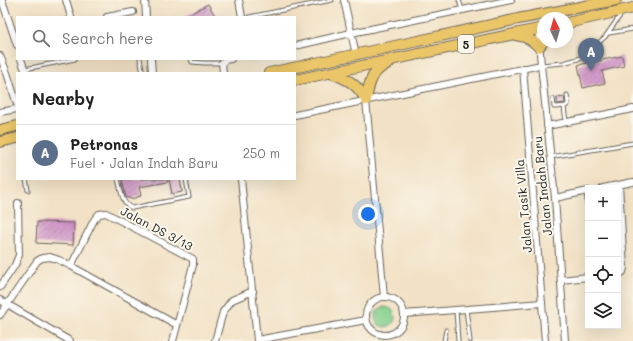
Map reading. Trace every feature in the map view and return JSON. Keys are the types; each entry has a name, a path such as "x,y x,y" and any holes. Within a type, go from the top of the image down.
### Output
{"highway":[{"name":"5","path":"274,72 518,19 616,0"},
{"path":"573,22 629,9"},
{"path":"518,19 537,26"},
{"name":"5","path":"296,80 512,35 537,28"},
{"path":"512,35 524,37 537,42"},
{"path":"346,69 351,65 356,55 375,63"},
{"path":"366,100 370,85 378,70 394,59"},
{"path":"330,73 350,81 357,87 366,100"},
{"path":"0,130 16,126"},
{"path":"0,142 15,138"}],"street":[{"path":"2,0 15,35"},
{"path":"66,0 71,16"},
{"path":"145,0 146,16"},
{"path":"239,0 242,16"},
{"path":"344,0 356,55"},
{"path":"296,46 511,0"},
{"path":"116,16 134,14"},
{"name":"Jalan Indah Baru","path":"541,48 541,65 555,198 565,341"},
{"path":"0,56 16,101"},
{"path":"22,60 25,71"},
{"path":"151,60 152,72"},
{"path":"223,72 222,63 225,60"},
{"path":"296,114 541,65"},
{"name":"Jalan Tasik Villa","path":"523,68 545,341"},
{"path":"366,100 384,297"},
{"path":"0,112 16,109"},
{"path":"547,126 633,109"},
{"path":"241,180 257,340 366,320"},
{"path":"619,185 633,182"},
{"path":"555,198 585,191"},
{"path":"0,288 15,265 19,255 18,204"},
{"name":"Jalan DS 3/13","path":"70,266 94,220 99,214 106,213 193,259 193,265 178,325"},
{"path":"621,218 624,268 621,273"},
{"path":"0,315 37,261 42,258 50,257 70,266 178,325 173,341"},
{"path":"561,280 585,277"},
{"path":"215,341 223,312 232,300 253,291"},
{"path":"384,297 395,300 400,304 403,308 404,314 404,320 397,331 385,335 378,334 373,331 366,320 368,307 372,302 384,297"},
{"path":"0,300 61,339 70,341"},
{"path":"404,314 542,303"}],"lane":[{"path":"254,16 332,0"},
{"path":"459,0 462,10"},
{"path":"541,65 564,63 578,59 605,38 629,9"},
{"path":"608,33 633,30"},
{"path":"25,71 71,60"},
{"path":"140,60 142,72"},
{"path":"191,60 192,62 222,63"},
{"path":"553,99 554,107 564,107 568,104 567,95"},
{"path":"564,107 566,122"},
{"path":"550,157 633,143"},
{"path":"26,180 28,190"},
{"path":"118,180 124,202 127,206 132,208 188,197 186,180"},
{"path":"466,309 470,341"},
{"path":"456,310 458,341"},
{"path":"444,341 446,330"}],"green space":[{"path":"385,307 392,310 395,317 392,324 385,327 378,324 375,317 378,310"}],"building":[{"path":"208,4 215,16 186,16"},
{"path":"622,56 624,66 602,71 605,83 583,88 578,65"},
{"path":"564,97 565,103 557,104 557,98"},
{"path":"122,180 167,180 168,182 139,187 141,196 131,199 126,197"},
{"path":"169,180 180,180 182,192 172,194"},
{"path":"37,222 74,223 73,245 36,243"}],"place":[{"name":"Petronas","path":"591,71"}]}
